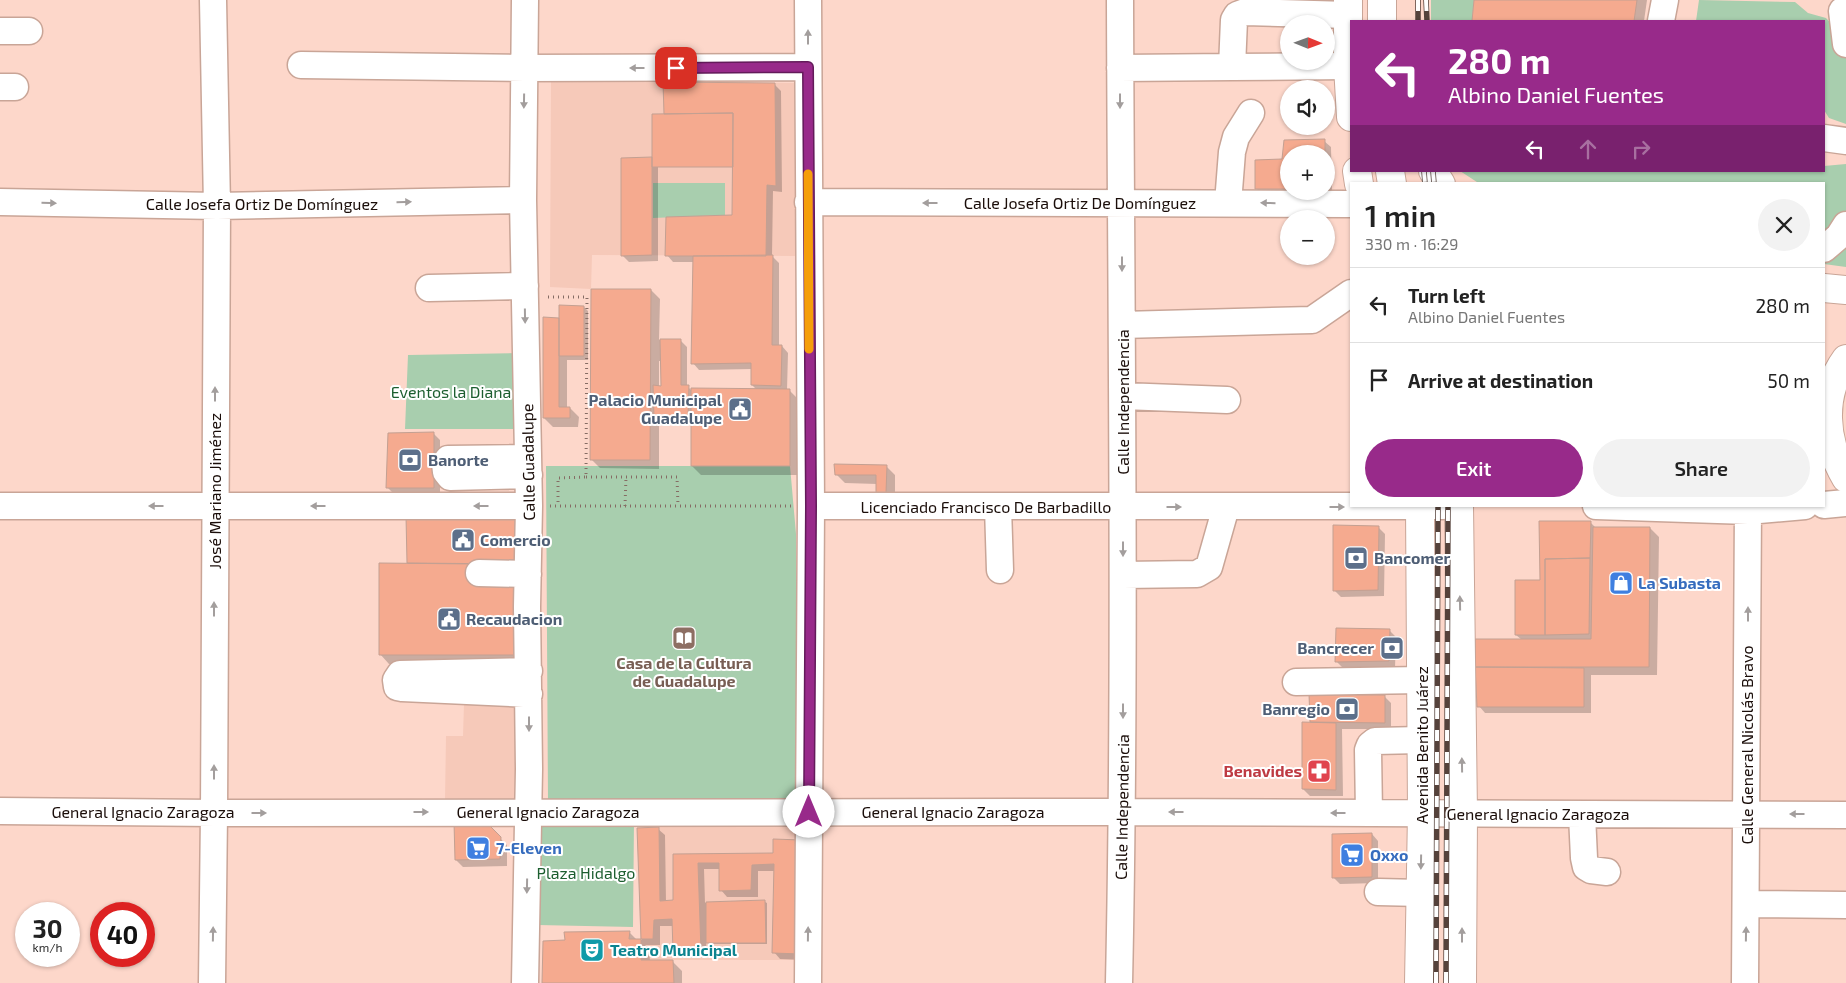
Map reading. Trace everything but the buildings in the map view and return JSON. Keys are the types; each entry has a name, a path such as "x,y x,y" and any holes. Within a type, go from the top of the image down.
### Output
{"main road":[{"path":"1382,0 1382,20"},
{"path":"1348,7 1350,100"},
{"path":"1825,288 1846,290"},
{"path":"1825,307 1846,310"},
{"path":"1846,359 1838,371 1829,396 1828,424 1833,452 1846,478"},
{"name":"Avenida Benito Juárez","path":"1419,983 1422,813 1420,507"},
{"path":"1459,507 1463,814 1462,983"}],"street":[{"name":"José Mariano Jiménez","path":"212,983 216,206 213,0"},
{"name":"Calle Guadalupe","path":"525,0 523,200 536,292 529,466 528,812 525,983"},
{"path":"808,0 811,506 808,983"},
{"name":"Calle Independencia","path":"1119,983 1123,812 1120,0"},
{"path":"1661,20 1665,0"},
{"path":"1232,67 1232,28 1237,15 1277,6 1348,7"},
{"path":"1840,9 1846,44"},
{"path":"0,31 29,31"},
{"path":"301,65 524,68 808,67"},
{"path":"1120,68 1348,66"},
{"path":"1228,203 1232,152 1236,137 1250,113"},
{"path":"1825,138 1846,141"},
{"name":"Calle Josefa Ortiz De Domínguez","path":"0,202 216,206 523,200"},
{"name":"Calle Josefa Ortiz De Domínguez","path":"808,202 1350,204"},
{"path":"1825,248 1839,236 1846,225"},
{"path":"429,288 536,292"},
{"path":"1122,324 1312,320 1350,294"},
{"path":"1122,396 1226,400"},
{"path":"1825,505 1846,503"},
{"path":"0,506 529,506"},
{"name":"Licenciado Francisco De Barbadillo","path":"811,506 1350,506"},
{"path":"998,507 1000,570"},
{"path":"1123,575 1197,574 1209,567 1226,507"},
{"path":"1647,507 1748,509 1786,507"},
{"name":"Calle General Nicolás Bravo","path":"1746,983 1748,509"},
{"path":"479,573 528,574"},
{"path":"1296,682 1422,680"},
{"path":"1369,813 1368,750 1370,745 1375,741 1422,740"},
{"name":"General Ignacio Zaragoza","path":"0,811 214,813 1123,812 1846,815"},
{"path":"1582,815 1586,867 1590,870 1608,872"},
{"path":"1378,892 1420,893"},
{"path":"1747,904 1846,905"}],"path":[{"path":"536,292 587,298 586,477"},
{"path":"625,506 626,477"},
{"path":"558,506 558,478 677,477 678,506"},
{"path":"529,506 811,506"}],"shaded area":[{"path":"551,82 795,83 795,256 592,255 591,289 550,287"},
{"path":"517,702 516,799 445,800 446,736 463,736 464,704"},
{"path":"637,823 800,824 801,960 641,960"}],"green space":[{"path":"1431,0 1474,0 1472,20 1431,20"},
{"path":"1699,0 1795,2 1808,13 1826,18 1846,40 1846,124 1829,118 1825,112 1825,20 1696,20"},
{"path":"1846,164 1846,267 1825,264 1825,182 1477,182 1462,172 1825,172 1825,166"},
{"path":"653,183 725,183 725,215 653,218"},
{"name":"Eventos la Diana","path":"520,353 520,429 405,429 408,355"},
{"path":"546,466 790,466 796,534 796,753 798,802 548,801"},
{"name":"Plaza Hidalgo","path":"538,820 634,820 633,927 538,925"}],"railway":[{"path":"1418,0 1418,20"},
{"path":"1426,0 1427,20"},
{"path":"1424,172 1425,182"},
{"path":"1433,172 1434,182"},
{"path":"1436,983 1438,507"},
{"path":"1446,983 1448,507"}],"slow traffic":[{"path":"808,174 809,349"}],"place":[{"name":"Palacio Municipal Guadalupe","path":"740,409"},
{"name":"Banorte","path":"410,460"},
{"name":"Comercio","path":"463,540"},
{"name":"Bancomer","path":"1356,558"},
{"name":"La Subasta","path":"1621,583"},
{"name":"Recaudacion","path":"449,619"},
{"name":"Casa de la Cultura de Guadalupe","path":"684,638"},
{"name":"Bancrecer","path":"1392,648"},
{"name":"Banregio","path":"1347,709"},
{"name":"Benavides","path":"1319,771"},
{"name":"7-Eleven","path":"478,848"},
{"name":"Oxxo","path":"1352,855"},
{"name":"Teatro Municipal","path":"592,950"}],"route":[{"path":"676,68 808,67 811,506 809,812"}]}
